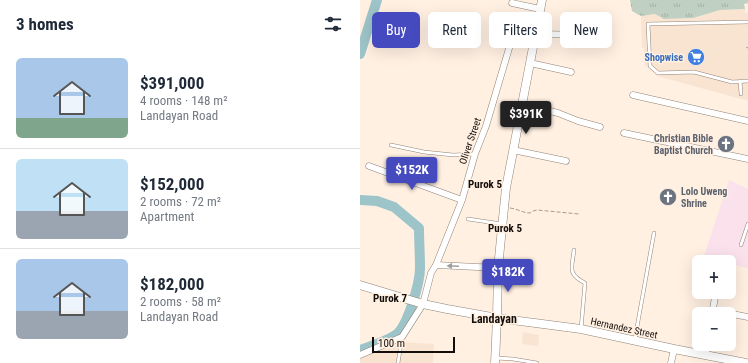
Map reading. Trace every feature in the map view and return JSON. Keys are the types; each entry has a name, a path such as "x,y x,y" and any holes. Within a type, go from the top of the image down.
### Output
{"street":[{"path":"540,12 542,0"},
{"path":"512,3 540,9"},
{"name":"Oliver Street","path":"402,337 423,304 431,272 436,265 462,200 475,154 486,126 509,48"},
{"path":"495,361 498,318 498,268 506,188 533,48"},
{"path":"530,63 571,72"},
{"path":"633,95 748,121"},
{"path":"522,104 558,113 578,121 600,127"},
{"path":"624,133 748,159"},
{"path":"513,150 566,161"},
{"path":"369,166 462,200"},
{"path":"436,265 498,268"},
{"name":"Hernandez Street","path":"360,285 423,304 498,318 581,328 674,349 746,363"},
{"path":"736,315 748,317"},
{"path":"360,355 402,337"},
{"path":"671,363 674,349"},
{"path":"706,351 706,355"}],"lane":[{"path":"748,22 648,24 650,66 658,73 694,72 732,82 748,81"},
{"path":"740,81 740,94"},
{"path":"391,145 424,152 453,155 475,154"},
{"path":"468,219 502,224"},
{"path":"741,245 748,224"},
{"path":"635,340 654,233"},
{"path":"574,250 573,275 585,283 581,328"},
{"path":"398,363 402,337"},
{"path":"495,361 514,359 537,363"}],"path":[{"path":"504,207 518,209 521,212 526,213 537,210 579,214"}],"shaded area":[{"name":"Shopwise","path":"745,9 745,13 748,13 748,100 657,76 648,67 645,67 644,48 642,48 641,16 656,14 664,19 693,18 720,10"},
{"path":"729,180 748,189 748,268 736,265 736,255 704,255"},
{"path":"523,332 539,335 538,346 522,344"},
{"path":"396,342 434,344 433,363 360,363 360,359 362,357"}],"green space":[{"path":"630,0 748,0 748,3 744,4 745,9 720,10 693,18 664,19 655,14 641,16 632,11"}],"waterway":[{"path":"360,54 377,0"},
{"path":"360,200 377,201 394,207 419,228 420,268 413,303 401,329 397,334 389,339 360,350"}],"place":[{"name":"Shopwise","path":"696,57"},
{"name":"Christian Bible Baptist Church","path":"726,144"},
{"name":"Lolo Uweng Shrine","path":"668,197"}],"district":[{"name":"Purok 5","path":"485,184"},
{"name":"Purok 5","path":"505,228"},
{"name":"Purok 7","path":"390,298"},
{"name":"Landayan","path":"494,319"}]}
